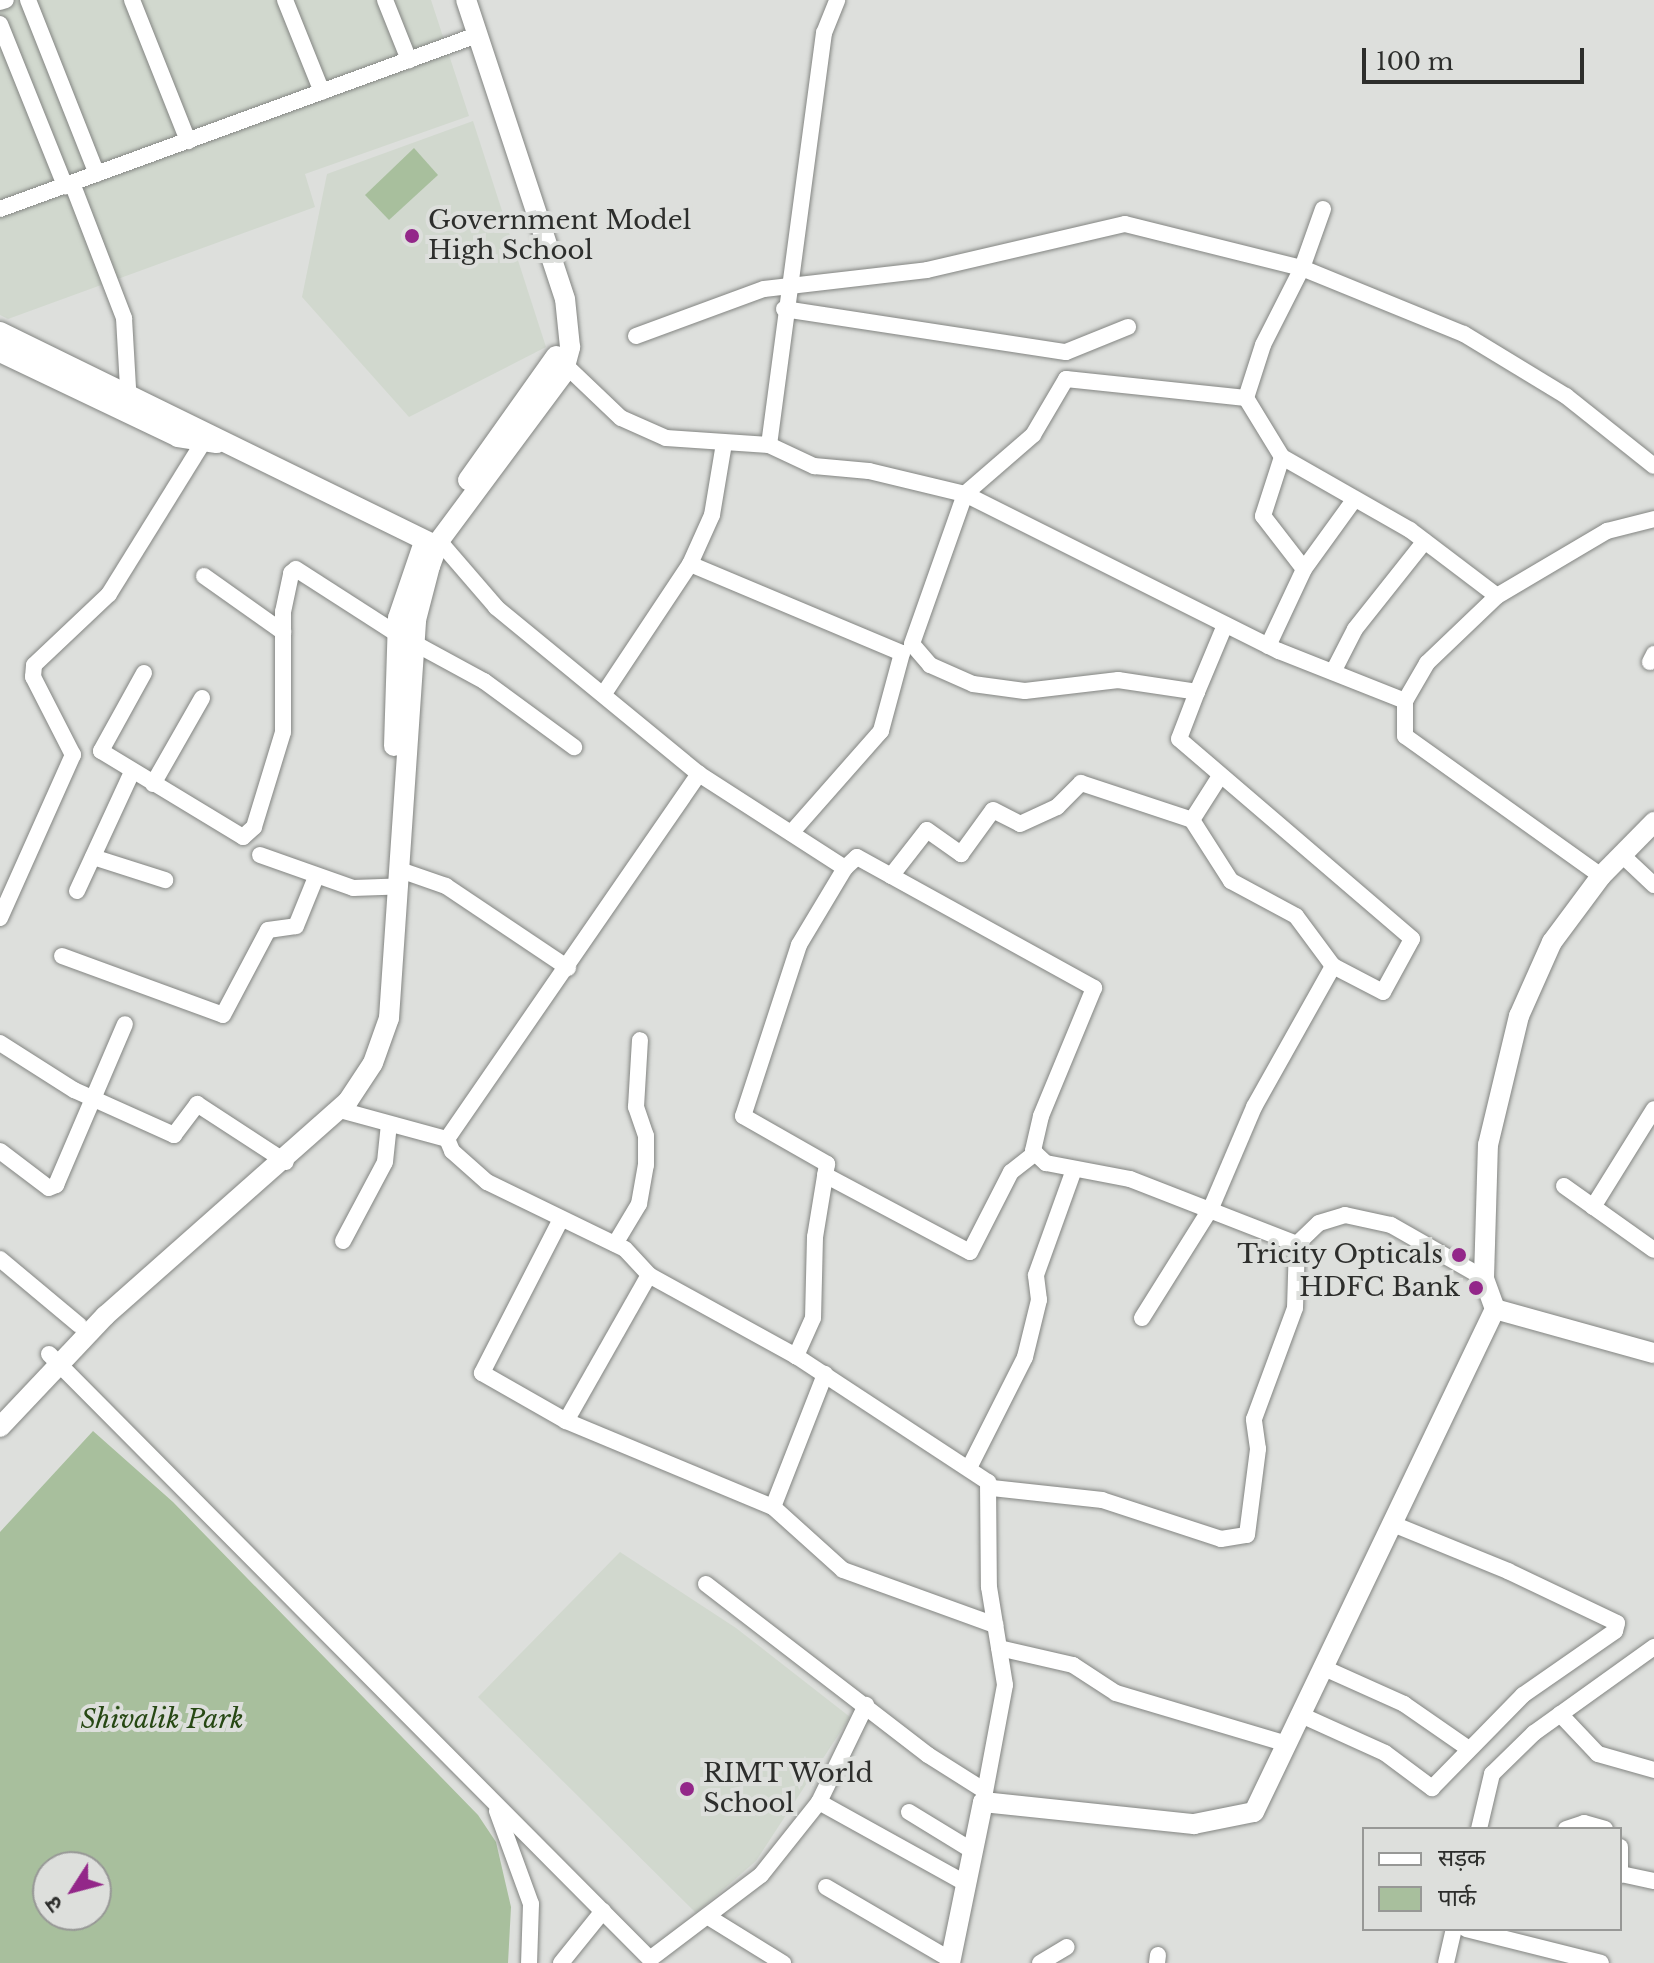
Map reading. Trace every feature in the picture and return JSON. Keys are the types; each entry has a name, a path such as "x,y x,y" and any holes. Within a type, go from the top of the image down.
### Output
{"street":[{"path":"0,2 6,0"},
{"path":"28,0 97,174"},
{"path":"132,0 188,141"},
{"path":"285,0 322,92"},
{"path":"385,0 409,60"},
{"path":"0,1427 79,1325 340,1110 373,1063 389,1018 406,639 433,542 562,361 571,330 565,299 466,0"},
{"path":"769,445 784,309 824,33 837,0"},
{"path":"0,24 124,318 129,404"},
{"path":"0,209 477,35"},
{"path":"1323,209 1302,268 1263,345 1246,398 1282,457 1425,541 1497,596"},
{"path":"636,336 764,289 927,270 1125,224 1302,268 1464,334 1566,396 1654,466"},
{"path":"784,309 1066,352 1128,327"},
{"path":"0,332 129,404 178,437 241,446"},
{"path":"0,352 241,446 433,542 496,607 605,692 699,774 845,868"},
{"path":"562,361 621,418 666,438 769,445 814,466 869,471 965,494 1268,646 1405,701"},
{"path":"1197,692 1118,680 1025,691 973,684 917,655 912,644 965,494 1033,435 1066,379 1246,398"},
{"path":"0,918 73,755 33,677 34,665 109,594 204,441"},
{"path":"605,692 690,564 712,515 724,443"},
{"path":"1282,457 1263,516 1304,569"},
{"path":"1268,646 1304,569 1354,500"},
{"path":"1601,876 1405,736 1405,701 1447,640 1497,596 1607,531 1654,519"},
{"path":"1333,672 1355,629 1425,541"},
{"path":"690,564 902,653 881,731 791,833"},
{"path":"144,673 101,747 132,772 243,837 250,835 283,732 283,632 296,569 406,639 484,681 574,747"},
{"path":"204,576 283,632"},
{"path":"891,876 927,830 961,854 993,810 1020,824 1057,807 1081,783 1192,820 1231,881 1296,916 1333,966 1383,992 1412,939 1179,739 1225,625"},
{"path":"153,784 202,698"},
{"path":"77,891 132,772"},
{"path":"447,1139 476,1088 568,968 699,774"},
{"path":"1192,820 1220,776"},
{"path":"706,1584 984,1796 1194,1824 1254,1812 1495,1309 1484,1278 1488,1145 1519,1016 1552,942 1601,876 1654,822"},
{"path":"260,855 353,888 394,878 446,886 568,968"},
{"path":"1622,855 1654,885"},
{"path":"93,857 165,880"},
{"path":"796,1356 813,1318 825,1175 827,1164 743,1116 799,945 845,868 857,857 1094,988 1041,1116 1035,1153 1011,1172 970,1252 825,1175"},
{"path":"62,956 223,1015 268,930 296,926 316,877"},
{"path":"0,1409 53,1358 282,1157 334,1100 360,1060 374,1019 394,878"},
{"path":"1142,1318 1211,1208 1254,1107 1333,966"},
{"path":"0,1151 52,1188 125,1024"},
{"path":"615,1244 639,1204 646,1165 646,1136 636,1107 640,1040"},
{"path":"0,1043 91,1095 174,1135 197,1104 282,1157"},
{"path":"1593,1207 1654,1109"},
{"path":"340,1110 447,1139 487,1182 560,1221 615,1244 649,1275 825,1374 969,1468 992,1488 1102,1500 1221,1539 1247,1535 1258,1449 1254,1419 1295,1308 1297,1244 1319,1223 1345,1215 1391,1225 1484,1278"},
{"path":"343,1241 385,1162 389,1124"},
{"path":"1035,1153 1073,1172 1130,1179 1297,1244"},
{"path":"969,1468 1025,1357 1039,1300 1036,1275 1073,1172"},
{"path":"1564,1186 1654,1250"},
{"path":"560,1221 482,1373 566,1421 773,1507 843,1570 995,1625"},
{"path":"0,1259 79,1325"},
{"path":"566,1421 649,1275"},
{"path":"1495,1309 1654,1353"},
{"path":"53,1358 651,1962 761,1875 819,1802 866,1705"},
{"path":"773,1507 825,1374"},
{"path":"826,1887 950,1961 1005,1685 989,1587 992,1488"},
{"path":"1301,1715 1385,1753 1432,1788 1523,1695 1615,1631 1617,1623 1393,1524"},
{"path":"1479,1827 1492,1774 1560,1714 1654,1647"},
{"path":"999,1648 1073,1665 1116,1693 1287,1744"},
{"path":"1634,1661 1654,1667"},
{"path":"1324,1668 1404,1704 1469,1749"},
{"path":"1560,1714 1598,1754 1654,1770"},
{"path":"490,1798 531,1904 529,1963"},
{"path":"819,1802 965,1883"},
{"path":"909,1812 973,1851"},
{"path":"1572,1827 1584,1823 1598,1827"},
{"path":"1622,1874 1654,1881"},
{"path":"561,1963 603,1911"},
{"path":"710,1918 783,1963"},
{"path":"1446,1963 1454,1931"},
{"path":"1474,1931 1601,1963"},
{"path":"1040,1963 1067,1947"}],"shaded area":[{"path":"0,0 431,0 469,116 305,174 315,207 8,319 0,315"},
{"name":"Government Model High School","path":"473,121 546,347 409,417 302,297 327,174"},
{"name":"RIMT World School","path":"620,1552 736,1628 850,1717 756,1861 696,1913 478,1697"}],"green space":[{"path":"414,148 438,175 389,220 365,195"},
{"name":"Shivalik Park","path":"93,1431 173,1502 478,1815 496,1842 511,1907 508,1963 0,1963 0,1532"}],"place":[{"name":"Government Model High School","path":"412,236"},
{"name":"Tricity Opticals","path":"1459,1255"},
{"name":"HDFC Bank","path":"1476,1288"},
{"name":"RIMT World School","path":"687,1789"}]}
